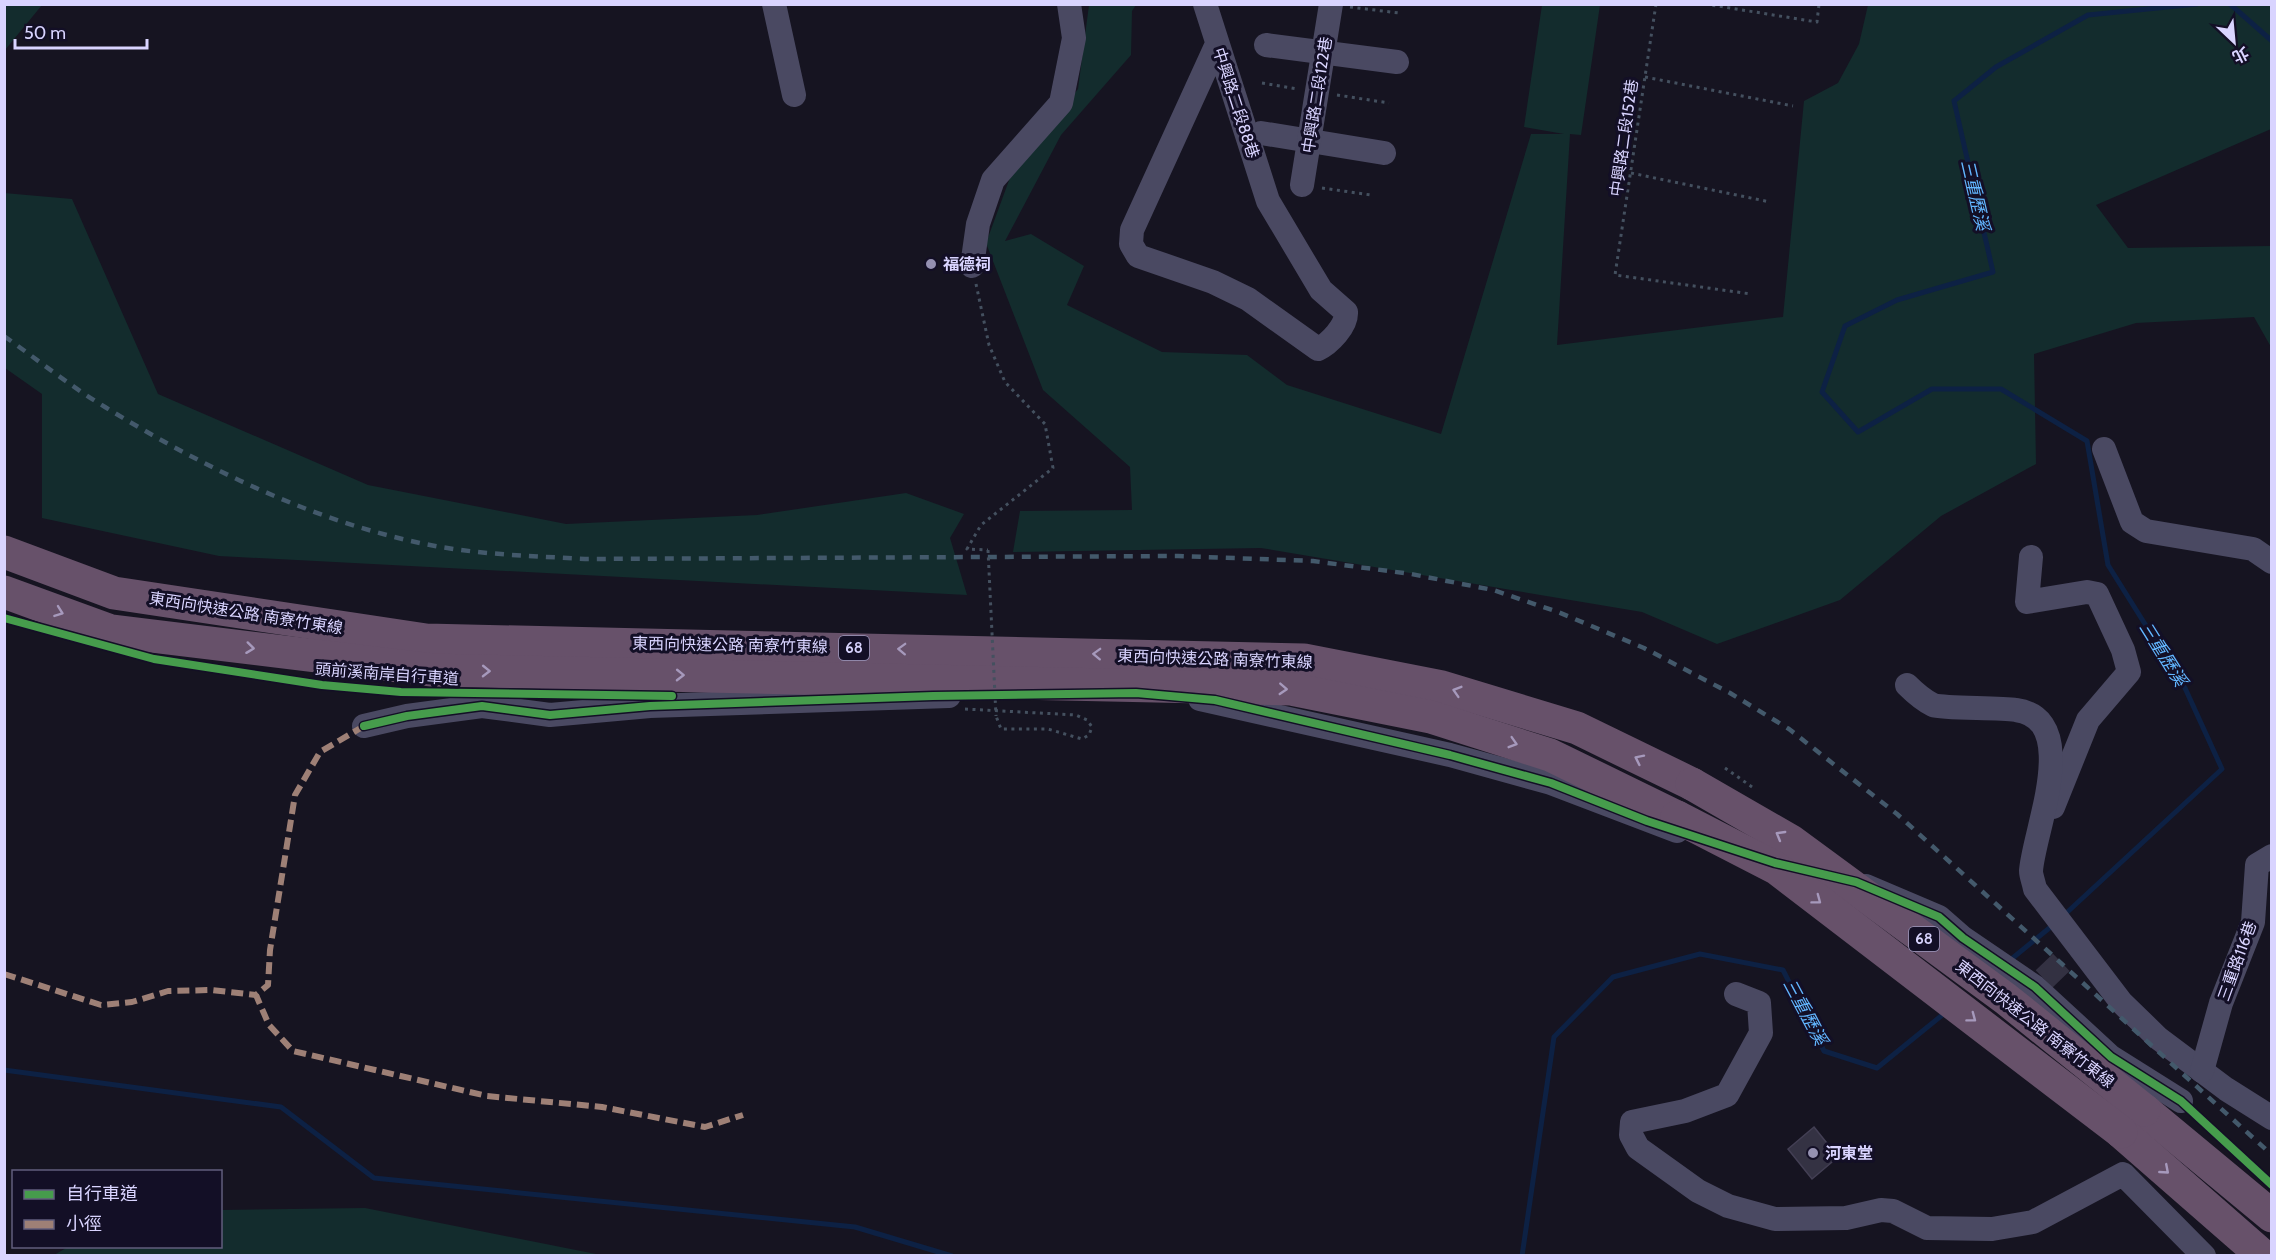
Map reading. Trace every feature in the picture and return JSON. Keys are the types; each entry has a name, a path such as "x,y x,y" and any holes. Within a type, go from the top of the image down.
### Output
{"highway":[{"name":"東西向快速公路 南寮竹東線","path":"4,552 114,593 426,640 1304,660 1442,687 1577,728 1692,784 1791,841 2006,999 2271,1216"},
{"name":"東西向快速公路 南寮竹東線","path":"4,592 111,631 432,670 1291,688 1431,717 1550,754 1776,868 2121,1132 2263,1256"}],"lane":[{"path":"774,4 794,95"},
{"path":"972,266 978,224 993,180 1061,103 1074,38 1069,4"},
{"name":"中興路二段88巷","path":"1205,4 1268,201 1321,290 1346,312 1341,327 1318,349 1248,298 1212,282 1138,256 1131,244 1132,230 1217,44"},
{"name":"中興路二段122巷","path":"1302,185 1331,5"},
{"path":"1266,45 1397,62"},
{"path":"1261,133 1384,153"},
{"path":"2104,449 2132,522 2146,531 2253,549 2271,561"},
{"path":"2031,557 2027,602 2087,592 2097,594 2123,650 2129,672 2088,720 2040,836"},
{"path":"1907,685 1935,705 1994,707 2022,711 2035,718 2046,732 2051,747 2040,836 2031,872 2035,889 2072,946 2143,1024 2202,1071 2271,1118"},
{"path":"364,726 407,716 482,706 550,715 650,706 933,696 1136,693 1215,700 1450,754 1551,783 1647,821 1775,863 1856,882 1939,917 1963,938 2035,982 2111,1057 2181,1101"},
{"name":"三重路116巷","path":"2202,1071 2221,1003 2253,922 2257,866 2271,856"},
{"path":"1736,994 1759,1003 1761,1033 1727,1095 1684,1112 1632,1122 1631,1135 1638,1148 1698,1191 1728,1206 1774,1219 1846,1218 1881,1210 1893,1211 1927,1228 1992,1229 2033,1222 2123,1174 2204,1256"}],"path":[{"path":"1705,4 1817,22 1819,4"},
{"path":"1331,5 1399,13"},
{"path":"1645,77 1793,106"},
{"path":"1262,83 1389,103"},
{"path":"1631,173 1770,202"},
{"path":"1302,185 1371,195"},
{"path":"933,696 959,708 1076,715 1088,720 1092,727 1089,735 1082,739 1047,729 1001,729 996,716 988,550 967,549 981,525 1053,468 1044,424 1005,382 989,345 972,266"}],"green space":[{"path":"4,5 42,5 5,50"},
{"path":"1089,5 1136,5 1132,11 1131,55 1061,135 1005,241 1031,234 1084,266 1067,305 1162,352 1247,355 1287,385 1441,434 1531,134 1564,134 1524,127 1542,5 1600,5 1581,135 1570,134 1557,345 1783,317 1804,101 1838,83 1859,44 1868,5 2271,5 2271,129 2096,205 2128,248 2271,246 2271,347 2254,317 2136,323 2034,354 2036,464 1941,516 1840,600 1717,644 1642,612 1261,548 1013,552 1020,511 1132,510 1130,467 1043,390 986,243 1011,175 1078,89"},
{"path":"4,193 72,199 158,394 368,485 566,524 757,515 906,493 964,514 950,538 967,595 219,556 42,518 42,394 5,368"},
{"path":"365,1208 601,1255 54,1255 66,1248 222,1248 222,1210"}],"building":[{"name":"河東堂","path":"1814,1127 1838,1157 1812,1179 1788,1149"}],"waterway":[{"name":"三重歷溪","path":"2062,917 2222,769 2185,688 2108,565 2087,441 2001,389 1932,389 1858,432 1822,392 1845,326 1897,300 1993,272 1954,101 1996,67 2088,15 2197,4"},
{"name":"三重歷溪","path":"2230,4 2272,41"},
{"name":"三重歷溪","path":"2009,961 2053,925"},
{"name":"三重歷溪","path":"1522,1256 1554,1037 1613,977 1700,954 1783,970 1824,1051 1877,1068 1946,1012"},
{"path":"4,1070 281,1107 374,1178 855,1227 952,1256"}],"tunnel":[{"path":"2044,979 2069,955"}],"railway":[{"path":"4,336 92,399 143,430 223,472 306,509 348,524 435,546 491,553 585,559 1178,556 1313,561 1411,574 1493,590 1558,612 1644,648 1730,693 1789,729 1897,814 2272,1155"}],"marked path":[{"path":"364,726 320,752 295,795 270,950 268,985 256,995 269,1025 293,1051 487,1096 602,1107 705,1127 743,1115"},
{"path":"4,974 101,1005 132,1002 168,991 212,990 256,995"}],"cycle path":[{"name":"頭前溪南岸自行車道","path":"4,618 154,659 322,685 401,692 672,696"},
{"path":"364,726 407,716 482,706 550,715 650,706 933,696 1136,693 1215,700 1450,755 1551,783 1647,821 1775,863 1856,882 1939,917 1963,938 2035,987 2111,1057 2181,1101 2272,1185"}],"place":[{"name":"福德祠","path":"931,264"},
{"name":"河東堂","path":"1813,1153"}]}
